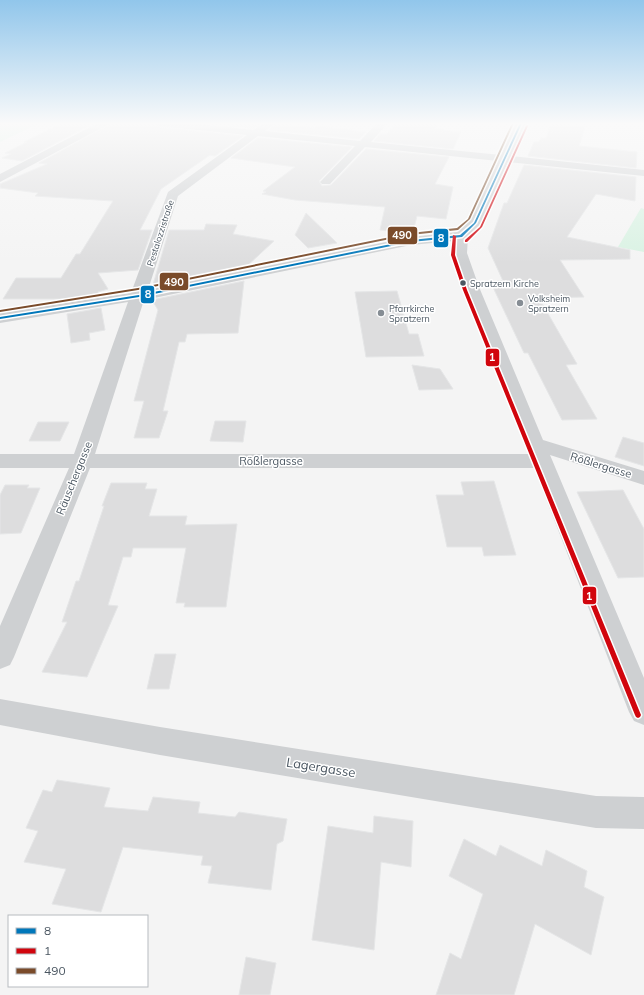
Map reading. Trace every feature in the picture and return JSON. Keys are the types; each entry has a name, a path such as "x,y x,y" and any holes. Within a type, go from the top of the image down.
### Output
{"street":[{"path":"0,179 18,169"},
{"name":"Pestalozzistraße","path":"139,296 174,192 206,169"},
{"path":"326,182 339,169"},
{"path":"0,318 139,296 410,241 461,236 475,223 500,169"},
{"path":"609,169 644,173"},
{"path":"461,236 460,253 472,287 644,712"},
{"name":"Räuschergasse","path":"0,657 82,461 139,296"},
{"name":"Rößlergasse","path":"0,461 82,461 538,453 644,478"},
{"name":"Lagergasse","path":"0,712 168,742 588,811 644,814"}],"green space":[{"path":"641,208 644,209 644,252 618,247"}],"building":[{"path":"34,169 189,169 161,189 140,230 152,230 138,270 98,273 108,289 98,292 98,296 66,301 65,299 3,299 16,278 61,278 76,254 80,254 113,201 35,196 38,193 0,188 0,184"},
{"path":"292,169 330,169 319,181 322,186 331,185 346,169 443,169 435,184 453,187 446,219 417,216 413,232 380,230 385,207 295,200 262,194 266,192 263,191"},
{"path":"522,169 565,169 636,177 635,201 596,194 567,237 630,250 630,259 560,260 584,297 539,298 577,364 566,365 597,419 562,420 528,353 524,353 490,281 503,281 488,248 504,203 507,203"},
{"path":"306,213 337,243 308,248 295,235"},
{"path":"206,224 237,225 233,234 274,241 245,269 152,288 169,230 204,230"},
{"path":"244,281 238,333 187,334 185,342 179,342 163,411 168,411 159,438 134,438 144,401 134,401 158,310 152,300"},
{"name":"Pfarrkirche Spratzern","path":"397,291 409,334 418,334 424,356 366,357 355,292"},
{"path":"101,308 105,330 89,333 90,340 71,343 67,314"},
{"path":"412,365 440,369 453,389 419,390"},
{"path":"215,421 246,421 243,442 210,441"},
{"path":"38,422 69,422 60,441 29,441"},
{"path":"623,437 644,443 644,466 615,457"},
{"path":"494,481 516,555 484,556 482,547 447,547 436,495 464,495 461,482"},
{"path":"111,483 147,483 145,489 157,489 149,516 187,516 185,525 237,524 226,607 184,607 185,603 176,603 186,548 133,548 131,557 123,557 108,605 118,606 87,677 42,672 67,622 62,622 76,581 79,581 104,506 102,506"},
{"path":"5,485 29,485 27,488 40,488 21,533 0,534 0,495"},
{"path":"623,490 644,529 644,577 618,578 577,492"},
{"path":"155,654 176,654 169,689 147,689"},
{"path":"57,780 110,788 104,807 148,811 153,797 200,802 198,813 235,817 239,812 287,819 283,841 277,844 271,890 208,883 212,866 201,865 203,856 123,847 101,912 52,904 66,869 24,862 38,831 26,828 43,790 52,792"},
{"path":"374,816 413,821 411,867 381,862 374,950 312,940 328,826 373,833"},
{"path":"464,839 496,856 500,845 542,866 546,850 587,871 584,887 604,897 591,955 535,924 514,995 436,995 450,953 461,959 483,894 449,876"},
{"path":"246,957 276,963 270,995 239,995"}],"transit line":[{"name":"490","path":"0,311 138,289 410,234 458,229 469,219 492,169"},
{"name":"8","path":"0,318 139,296 411,241 461,236 475,223 500,169"},
{"name":"1","path":"466,241 481,227 507,169"},
{"name":"1","path":"454,236 453,255 465,290 638,715"}],"place":[{"name":"Spratzern Kirche","path":"463,283"},
{"name":"Volksheim Spratzern","path":"520,303"},
{"name":"Pfarrkirche Spratzern","path":"381,313"}]}
